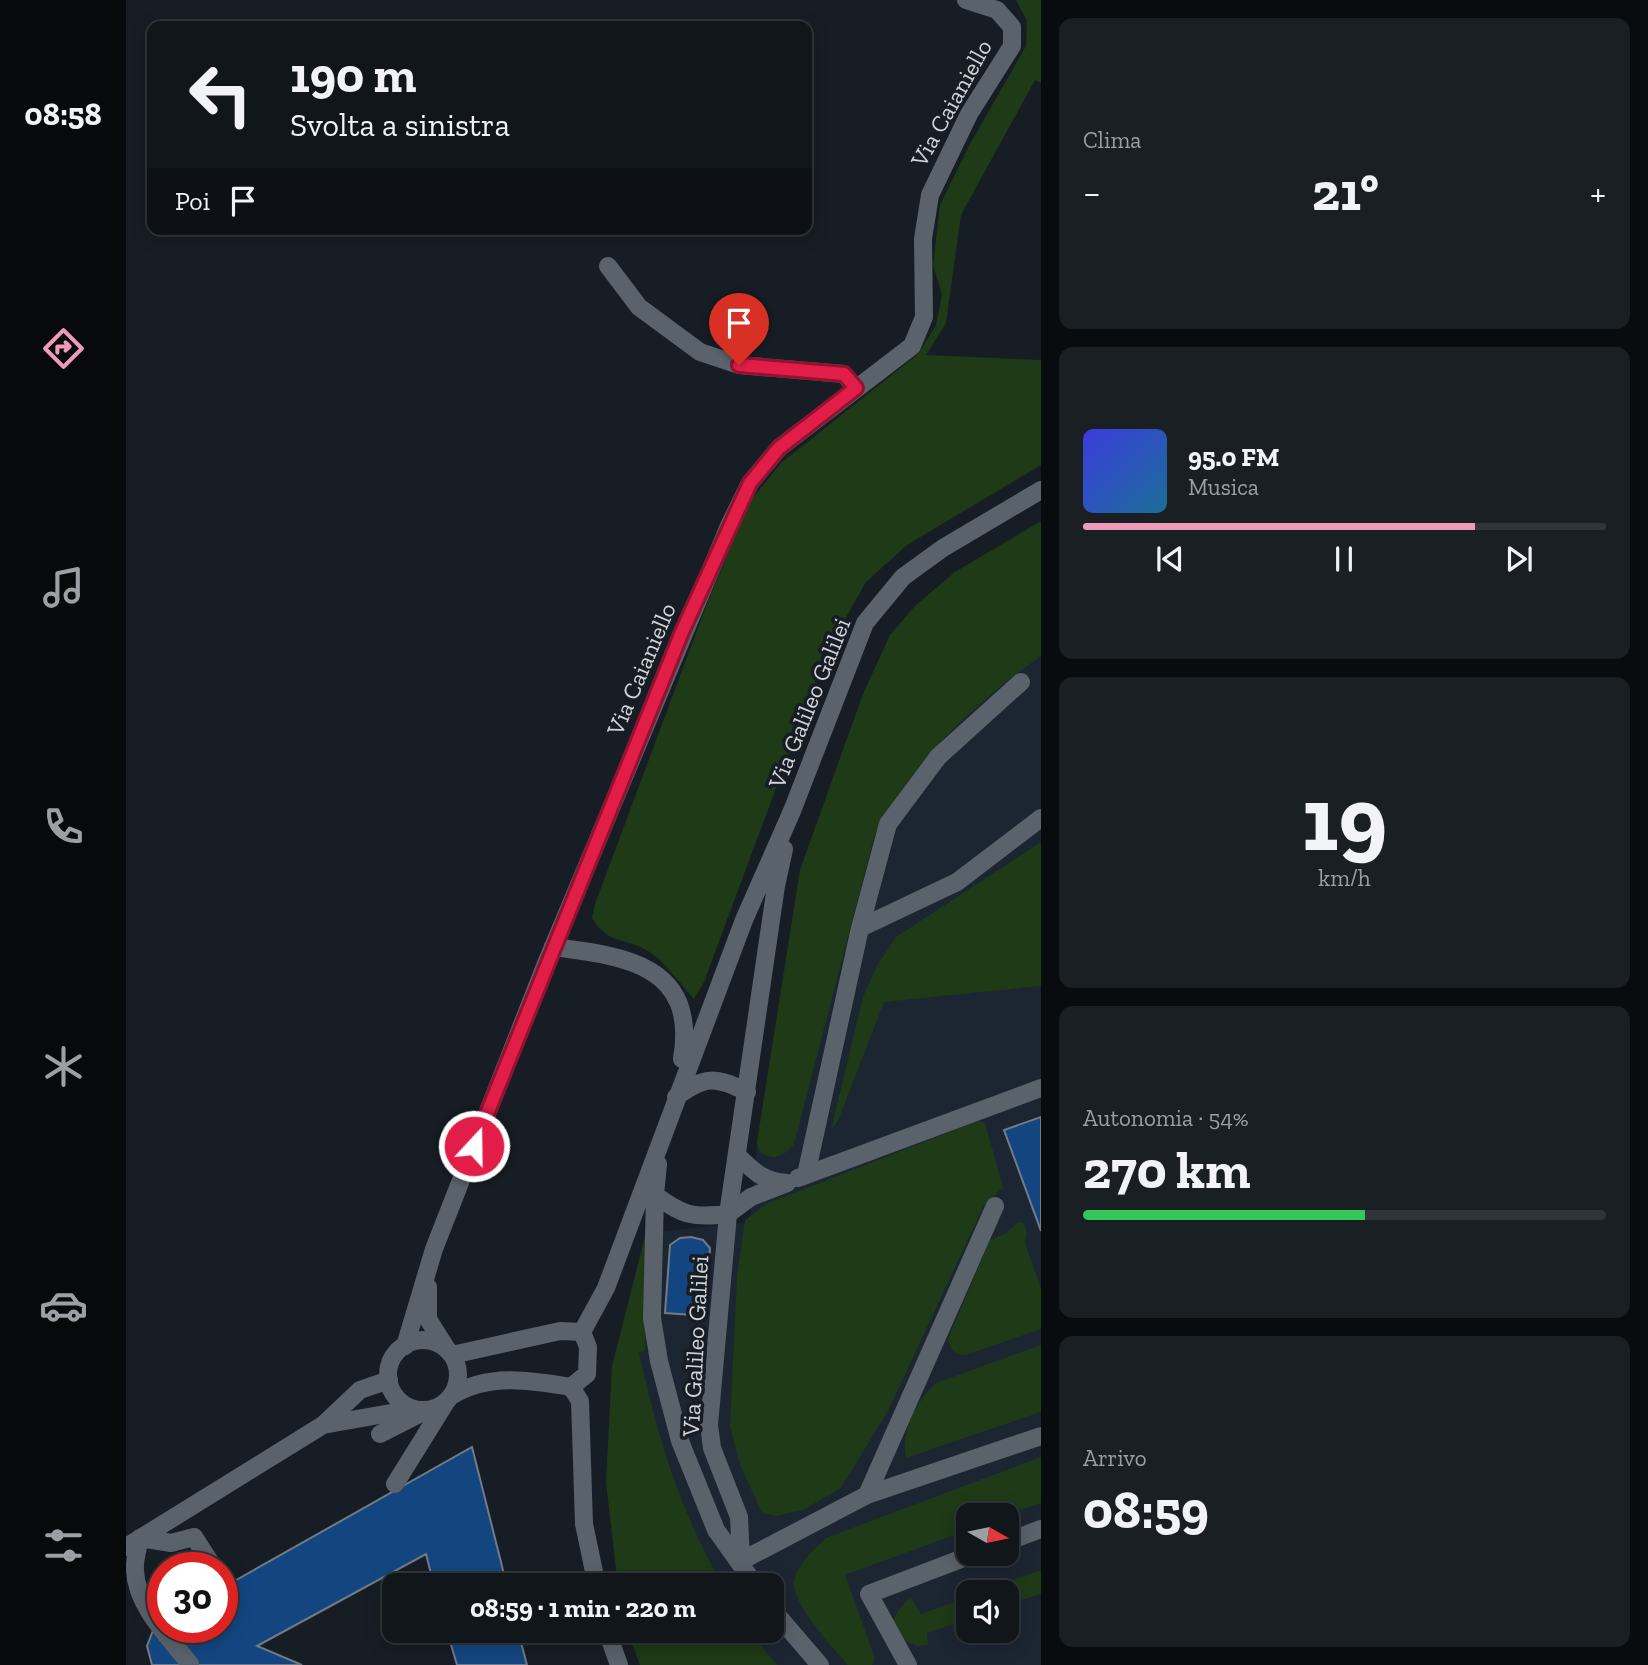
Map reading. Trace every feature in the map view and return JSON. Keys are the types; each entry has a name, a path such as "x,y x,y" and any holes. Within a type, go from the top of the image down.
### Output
{"street":[{"name":"Via Caianiello","path":"405,1346 434,1249 553,947 682,632 750,483 779,448 912,346 924,317 923,239 930,195 969,114 1012,46 1012,27 998,10 966,0"},
{"path":"608,266 639,307 700,352 739,365 844,374 856,388"},
{"name":"Via Galileo Galilei","path":"582,1332 606,1287 744,920 792,811 865,623 903,577 943,548 1041,490"},
{"path":"806,1175 860,928 888,824 938,757 1021,682"},
{"name":"Via Galileo Galilei","path":"741,1561 739,1517 712,1448 709,1425 728,1214 776,886 792,811"},
{"path":"860,928 957,882 1041,818"},
{"path":"553,947 609,954 636,961 659,976 674,994 684,1017 686,1034 676,1097"},
{"path":"676,1097 694,1084 710,1079 726,1081 747,1092"},
{"path":"655,1195 677,1211 700,1217 728,1214 751,1197 1041,1088"},
{"path":"659,1141 652,1318 659,1361 680,1441 716,1530 748,1573"},
{"path":"737,1154 755,1174 767,1182 787,1183"},
{"path":"867,1495 995,1206"},
{"name":"Via Caianiello","path":"434,1249 427,1295 428,1319 450,1353"},
{"path":"323,1425 420,1409 448,1399 468,1386 504,1380 572,1387 587,1374 588,1347 582,1332 560,1331 450,1353"},
{"path":"395,1484 448,1399 458,1376 450,1353 428,1340 405,1346 392,1361 389,1380 397,1398 420,1409"},
{"path":"133,1542 323,1425 360,1390 389,1380"},
{"path":"572,1387 580,1401 584,1524 594,1573"},
{"path":"380,1434 420,1409"},
{"path":"741,1561 867,1495 1041,1436"},
{"path":"1019,1537 1041,1529"},
{"path":"133,1542 171,1543 194,1537 204,1552"},
{"path":"133,1542 140,1592 154,1618 190,1664"},
{"path":"908,1665 870,1594 956,1561"},
{"path":"784,1623 820,1665"},
{"path":"611,1643 619,1665"}],"shaded area":[{"path":"1041,521 1041,1665 640,1665 632,1643 784,1643 784,1573 616,1573 606,1482 612,1366 646,1233 750,1222 757,1142 800,870 863,694 890,635 916,605 955,572"}],"green space":[{"path":"1016,0 1041,0 1041,83 1035,80 961,215 946,323 926,355 1041,360 1041,465 907,545 866,582 827,651 704,982 694,999 654,955 611,937 598,927 592,918 595,904 705,609 748,504 781,463 918,354 936,325 942,295 933,265 940,205 970,144 1026,46 1027,21"},
{"path":"1041,521 1041,656 992,693 946,736 906,784 889,810 874,837 794,1144 778,1156 764,1154 759,1151 757,1142 800,870 863,694 890,635 916,605 955,572"},
{"path":"1041,842 1041,986 884,1002 838,1121 831,1130 863,997 876,967 896,937"},
{"path":"978,1121 985,1123 1003,1187 983,1207 889,1409 841,1488 805,1509 777,1516 762,1513 740,1464 730,1426 737,1276 745,1220 768,1203"},
{"path":"1018,1222 1024,1223 1027,1233 1025,1243 1041,1288 1041,1329 966,1355 956,1353 948,1339 990,1240 1006,1233"},
{"path":"646,1233 645,1351 639,1352 653,1412 682,1502 716,1573 616,1573 606,1482 612,1366"},
{"path":"1041,1345 1041,1412 906,1458 905,1438 912,1417 922,1398 936,1383"},
{"path":"1041,1457 1041,1503 1019,1511 1019,1503 956,1503 956,1534 845,1575 875,1658 872,1665 848,1665 806,1613 795,1591 795,1576 802,1564 826,1538"},
{"path":"1041,1570 1041,1594 1019,1601 1019,1580 1013,1580"},
{"path":"911,1598 921,1614 956,1601 956,1623 927,1633 928,1645 917,1646 893,1635 896,1614"},
{"path":"632,1643 759,1643 777,1665 640,1665"}],"building":[{"path":"1041,1117 1041,1231 1004,1130"},
{"path":"680,1238 703,1240 710,1248 706,1316 665,1313 670,1245"},
{"path":"472,1447 504,1573 431,1573 426,1554 391,1573 382,1573 382,1578 257,1646 302,1665 152,1665 148,1643 238,1643 238,1579"},
{"path":"451,1643 521,1643 527,1665 457,1665"}],"route":[{"path":"474,1146 682,632 750,483 779,448 856,388 844,374 739,365"}]}
